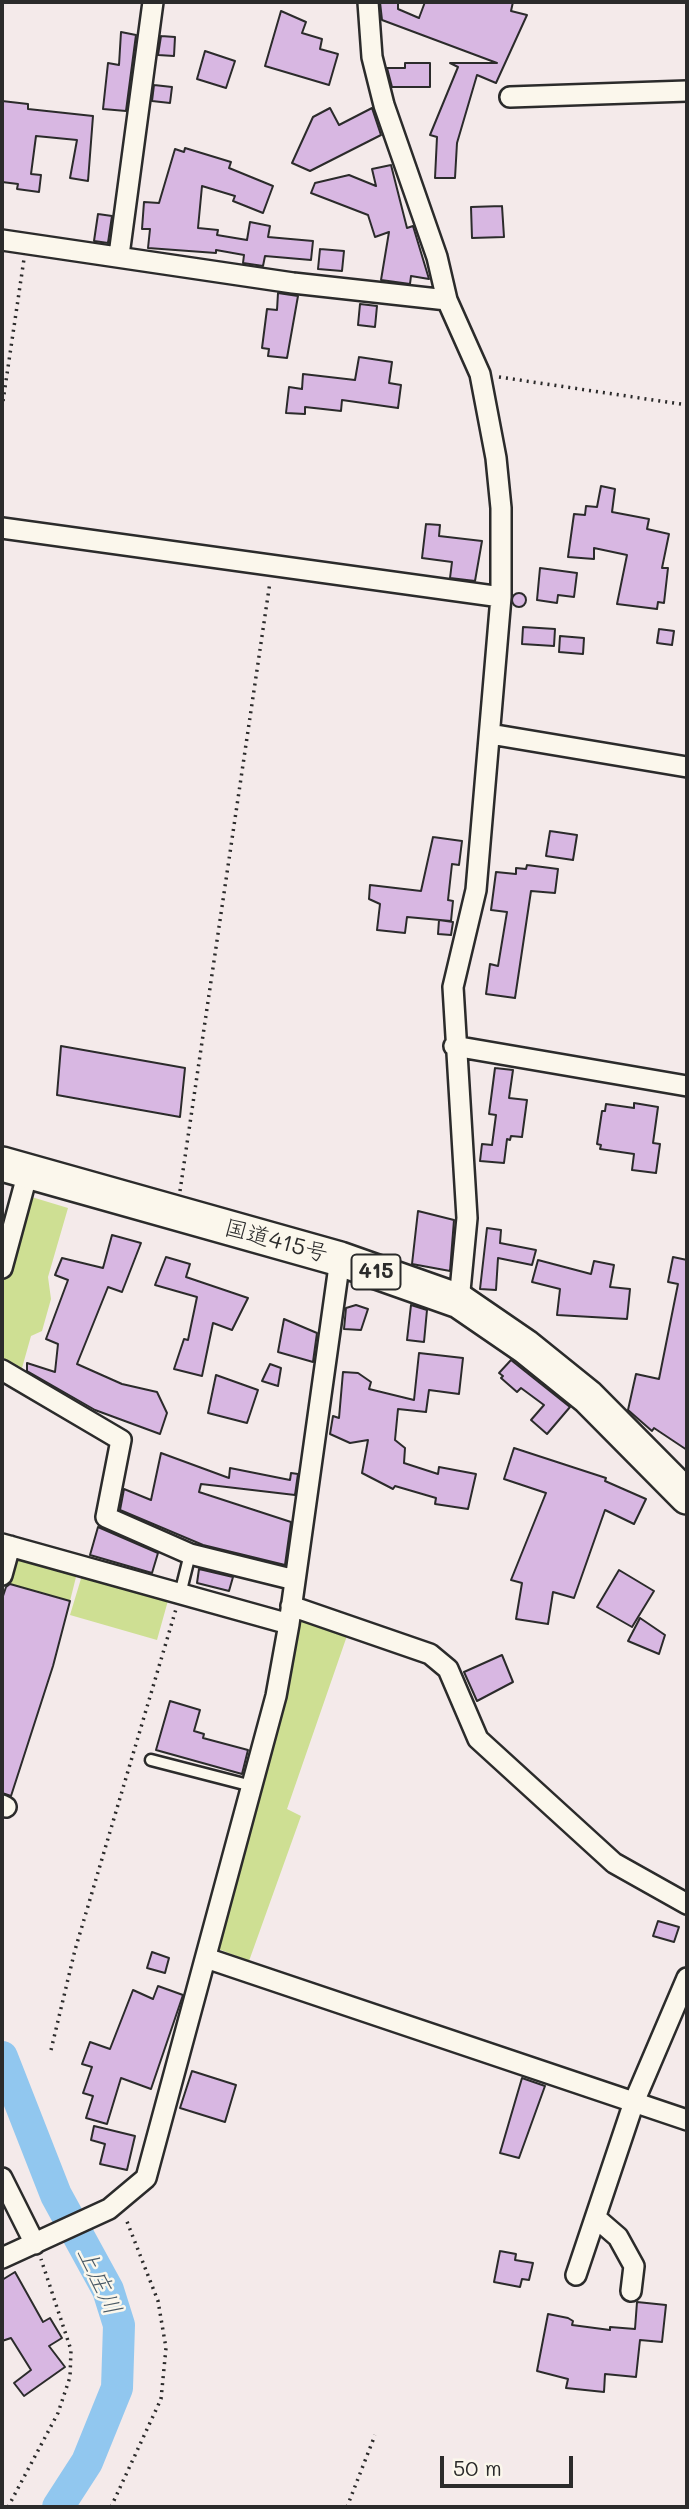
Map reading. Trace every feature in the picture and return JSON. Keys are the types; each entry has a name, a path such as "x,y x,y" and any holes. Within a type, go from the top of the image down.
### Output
{"highway":[{"name":"国道415号","path":"15,1168 340,1259 459,1301 526,1347 588,1397 687,1497"}],"street":[{"path":"119,255 153,2"},
{"path":"369,2 372,57 384,105 437,257 447,300 481,374 496,458 501,508 501,597 476,890 453,987 454,1046 467,1217 459,1301"},
{"path":"510,97 687,91"},
{"path":"2,240 119,255 293,283 447,300"},
{"path":"2,528 501,597"},
{"path":"490,734 687,767"},
{"path":"454,1046 687,1086"},
{"path":"2,1268 15,1168"},
{"path":"2,2258 115,2205 146,2178 276,1696 290,1615 340,1259"},
{"path":"2,1370 121,1440 106,1517 190,1553 295,1580"},
{"path":"2,1575 6,1545 180,1594 290,1615 430,1654 448,1669 478,1739 614,1863 687,1904"},
{"path":"206,1958 687,2120"},
{"path":"576,2275 634,2102 687,1978"},
{"path":"2,2178 35,2244"},
{"path":"596,2218 618,2237 634,2266 631,2291"}],"lane":[{"path":"180,1594 190,1553"},
{"path":"151,1760 252,1786"}],"path":[{"path":"2,408 26,243"},
{"path":"481,374 687,405"},
{"path":"177,1214 272,566"},
{"path":"51,2050 75,1950 180,1594"},
{"path":"111,2507 160,2399 166,2348 158,2301 115,2205"},
{"path":"8,2507 58,2413 70,2377 71,2350 57,2300 35,2244"},
{"path":"348,2507 375,2435"}],"green space":[{"path":"25,1195 68,1208 48,1277 51,1299 42,1331 31,1336 22,1368 14,1373 2,1366 2,1282"},
{"path":"14,1552 78,1569 70,1601 7,1583"},
{"path":"83,1572 169,1597 157,1640 70,1615"},
{"path":"296,1616 349,1630 287,1809 301,1816 249,1961 216,1948"}],"building":[{"path":"380,2 398,2 398,9 419,18 425,2 513,2 511,11 527,15 496,83 477,75 457,143 455,178 435,178 437,137 430,135 458,67 450,63 497,63 382,20"},
{"path":"281,11 306,22 302,33 322,39 320,49 338,54 329,85 265,66"},
{"path":"121,32 136,35 126,111 103,109 108,63 119,65"},
{"path":"161,36 175,37 174,56 158,55"},
{"path":"205,51 235,61 226,88 197,79"},
{"path":"405,63 430,63 430,87 392,87 387,68 405,68"},
{"path":"154,85 172,87 170,103 152,101"},
{"path":"2,101 28,104 28,109 93,116 88,181 70,178 77,140 36,136 31,174 41,175 39,192 17,189 18,184 2,182"},
{"path":"330,108 339,125 372,108 381,135 310,171 292,163 313,117"},
{"path":"185,148 231,162 229,168 273,186 263,213 233,201 235,196 202,186 198,228 218,230 217,235 247,240 250,222 270,226 268,237 313,241 311,260 265,256 263,266 243,263 244,255 216,250 216,253 148,248 150,229 142,229 144,202 159,203 175,149 184,152"},
{"path":"391,165 407,228 413,226 429,279 411,276 410,284 381,280 389,232 375,237 368,215 311,193 315,183 349,175 376,186 372,169"},
{"path":"502,206 504,237 472,238 471,207"},
{"path":"98,214 112,216 108,243 94,241"},
{"path":"320,249 344,251 342,271 318,269"},
{"path":"278,293 298,296 287,358 268,356 269,349 262,348 267,309 277,310"},
{"path":"360,304 377,306 375,327 358,325"},
{"path":"359,357 392,362 389,383 401,385 398,408 342,400 341,411 305,407 305,414 286,413 289,387 302,389 303,374 355,380"},
{"path":"601,486 615,489 612,512 649,519 647,529 669,534 662,568 668,568 664,603 658,602 657,609 617,604 627,555 594,548 594,559 568,557 574,514 585,515 586,506 597,507"},
{"path":"426,524 440,525 439,536 482,541 475,581 450,578 452,562 422,558"},
{"path":"540,568 577,573 574,597 558,595 557,603 537,600"},
{"path":"516,593 522,593 526,600 522,607 516,607 512,603 512,597"},
{"path":"523,627 555,629 554,646 522,644"},
{"path":"659,629 674,631 672,645 657,643"},
{"path":"560,636 584,638 583,654 559,652"},
{"path":"550,831 577,835 573,860 546,856"},
{"path":"433,837 462,841 459,865 452,864 448,900 453,901 451,921 407,917 405,933 377,930 380,904 369,899 370,885 421,891"},
{"path":"527,865 558,869 555,893 531,891 515,998 486,994 490,964 498,966 507,912 491,910 496,872 516,874 516,868 526,869"},
{"path":"439,920 453,922 451,935 438,934"},
{"path":"61,1046 185,1068 180,1117 57,1095"},
{"path":"495,1068 513,1070 509,1098 527,1100 522,1137 511,1136 510,1140 507,1139 504,1163 480,1161 482,1144 492,1145 496,1115 489,1114"},
{"path":"634,1103 658,1107 653,1143 660,1144 656,1173 632,1170 634,1154 600,1149 601,1145 597,1144 602,1111 605,1111 606,1104 634,1108"},
{"path":"418,1211 454,1220 450,1271 412,1264"},
{"path":"487,1228 501,1230 500,1243 536,1250 532,1265 498,1258 496,1290 480,1289"},
{"path":"112,1235 141,1243 122,1292 108,1287 77,1364 122,1384 157,1392 167,1413 160,1434 95,1410 27,1371 27,1363 55,1372 58,1344 46,1339 68,1280 55,1275 62,1258 103,1268"},
{"path":"166,1257 190,1264 186,1277 248,1298 232,1330 213,1323 202,1376 174,1369 184,1339 188,1340 197,1297 155,1285"},
{"path":"673,1257 687,1260 687,1450 654,1428 652,1431 628,1410 636,1374 659,1379 678,1284 668,1282"},
{"path":"538,1260 591,1274 594,1261 614,1265 610,1287 630,1289 627,1319 557,1315 560,1289 532,1282"},
{"path":"356,1305 368,1309 361,1330 344,1329 346,1308"},
{"path":"411,1305 427,1310 424,1342 407,1340"},
{"path":"284,1319 317,1333 313,1362 278,1352"},
{"path":"419,1353 463,1358 459,1394 429,1390 426,1412 398,1409 395,1440 405,1448 404,1463 438,1474 439,1467 476,1474 468,1509 435,1504 436,1498 395,1486 393,1489 362,1473 368,1440 350,1443 330,1434 333,1416 339,1418 343,1372 358,1373 371,1382 369,1389 414,1400"},
{"path":"511,1360 570,1407 547,1434 531,1420 544,1405 521,1388 517,1392 501,1378 503,1376 499,1373"},
{"path":"270,1364 281,1368 278,1386 262,1381"},
{"path":"216,1375 258,1390 247,1423 208,1413"},
{"path":"514,1448 606,1478 605,1481 646,1499 634,1524 605,1510 574,1598 553,1592 548,1624 516,1619 522,1583 511,1580 546,1493 504,1479"},
{"path":"161,1453 229,1478 230,1468 290,1480 291,1473 298,1474 295,1495 201,1484 199,1492 291,1522 285,1565 203,1545 120,1510 124,1489 151,1500"},
{"path":"98,1527 158,1553 152,1573 90,1555"},
{"path":"199,1569 233,1577 229,1591 197,1583"},
{"path":"619,1570 654,1591 632,1627 597,1607"},
{"path":"10,1584 70,1601 53,1666 11,1796 2,1793 2,1599 6,1587"},
{"path":"640,1618 665,1635 659,1654 628,1641"},
{"path":"502,1655 513,1682 477,1701 464,1672"},
{"path":"170,1701 200,1710 194,1731 204,1734 203,1738 248,1750 242,1774 156,1750"},
{"path":"658,1921 679,1927 674,1942 653,1936"},
{"path":"152,1952 169,1958 165,1973 147,1968"},
{"path":"158,1986 183,1995 151,2089 121,2078 107,2124 86,2118 93,2096 83,2093 92,2067 82,2064 90,2042 110,2049 133,1990 153,1999"},
{"path":"192,2071 236,2085 225,2122 180,2108"},
{"path":"522,2078 545,2086 519,2158 500,2153"},
{"path":"94,2126 135,2136 127,2170 100,2164 105,2144 91,2140"},
{"path":"500,2251 516,2254 515,2260 533,2263 529,2280 522,2279 520,2287 494,2282"},
{"path":"15,2272 43,2322 50,2318 62,2338 49,2346 65,2367 24,2396 14,2383 31,2370 11,2338 2,2341 2,2280"},
{"path":"637,2302 666,2305 662,2342 640,2340 636,2377 605,2374 604,2392 566,2388 568,2379 537,2371 548,2314 568,2318 573,2321 572,2325 610,2330 610,2327 635,2329"}],"waterway":[{"name":"上庄川","path":"2,2057 56,2195 108,2290 119,2325 117,2388 87,2462 58,2507"}]}
